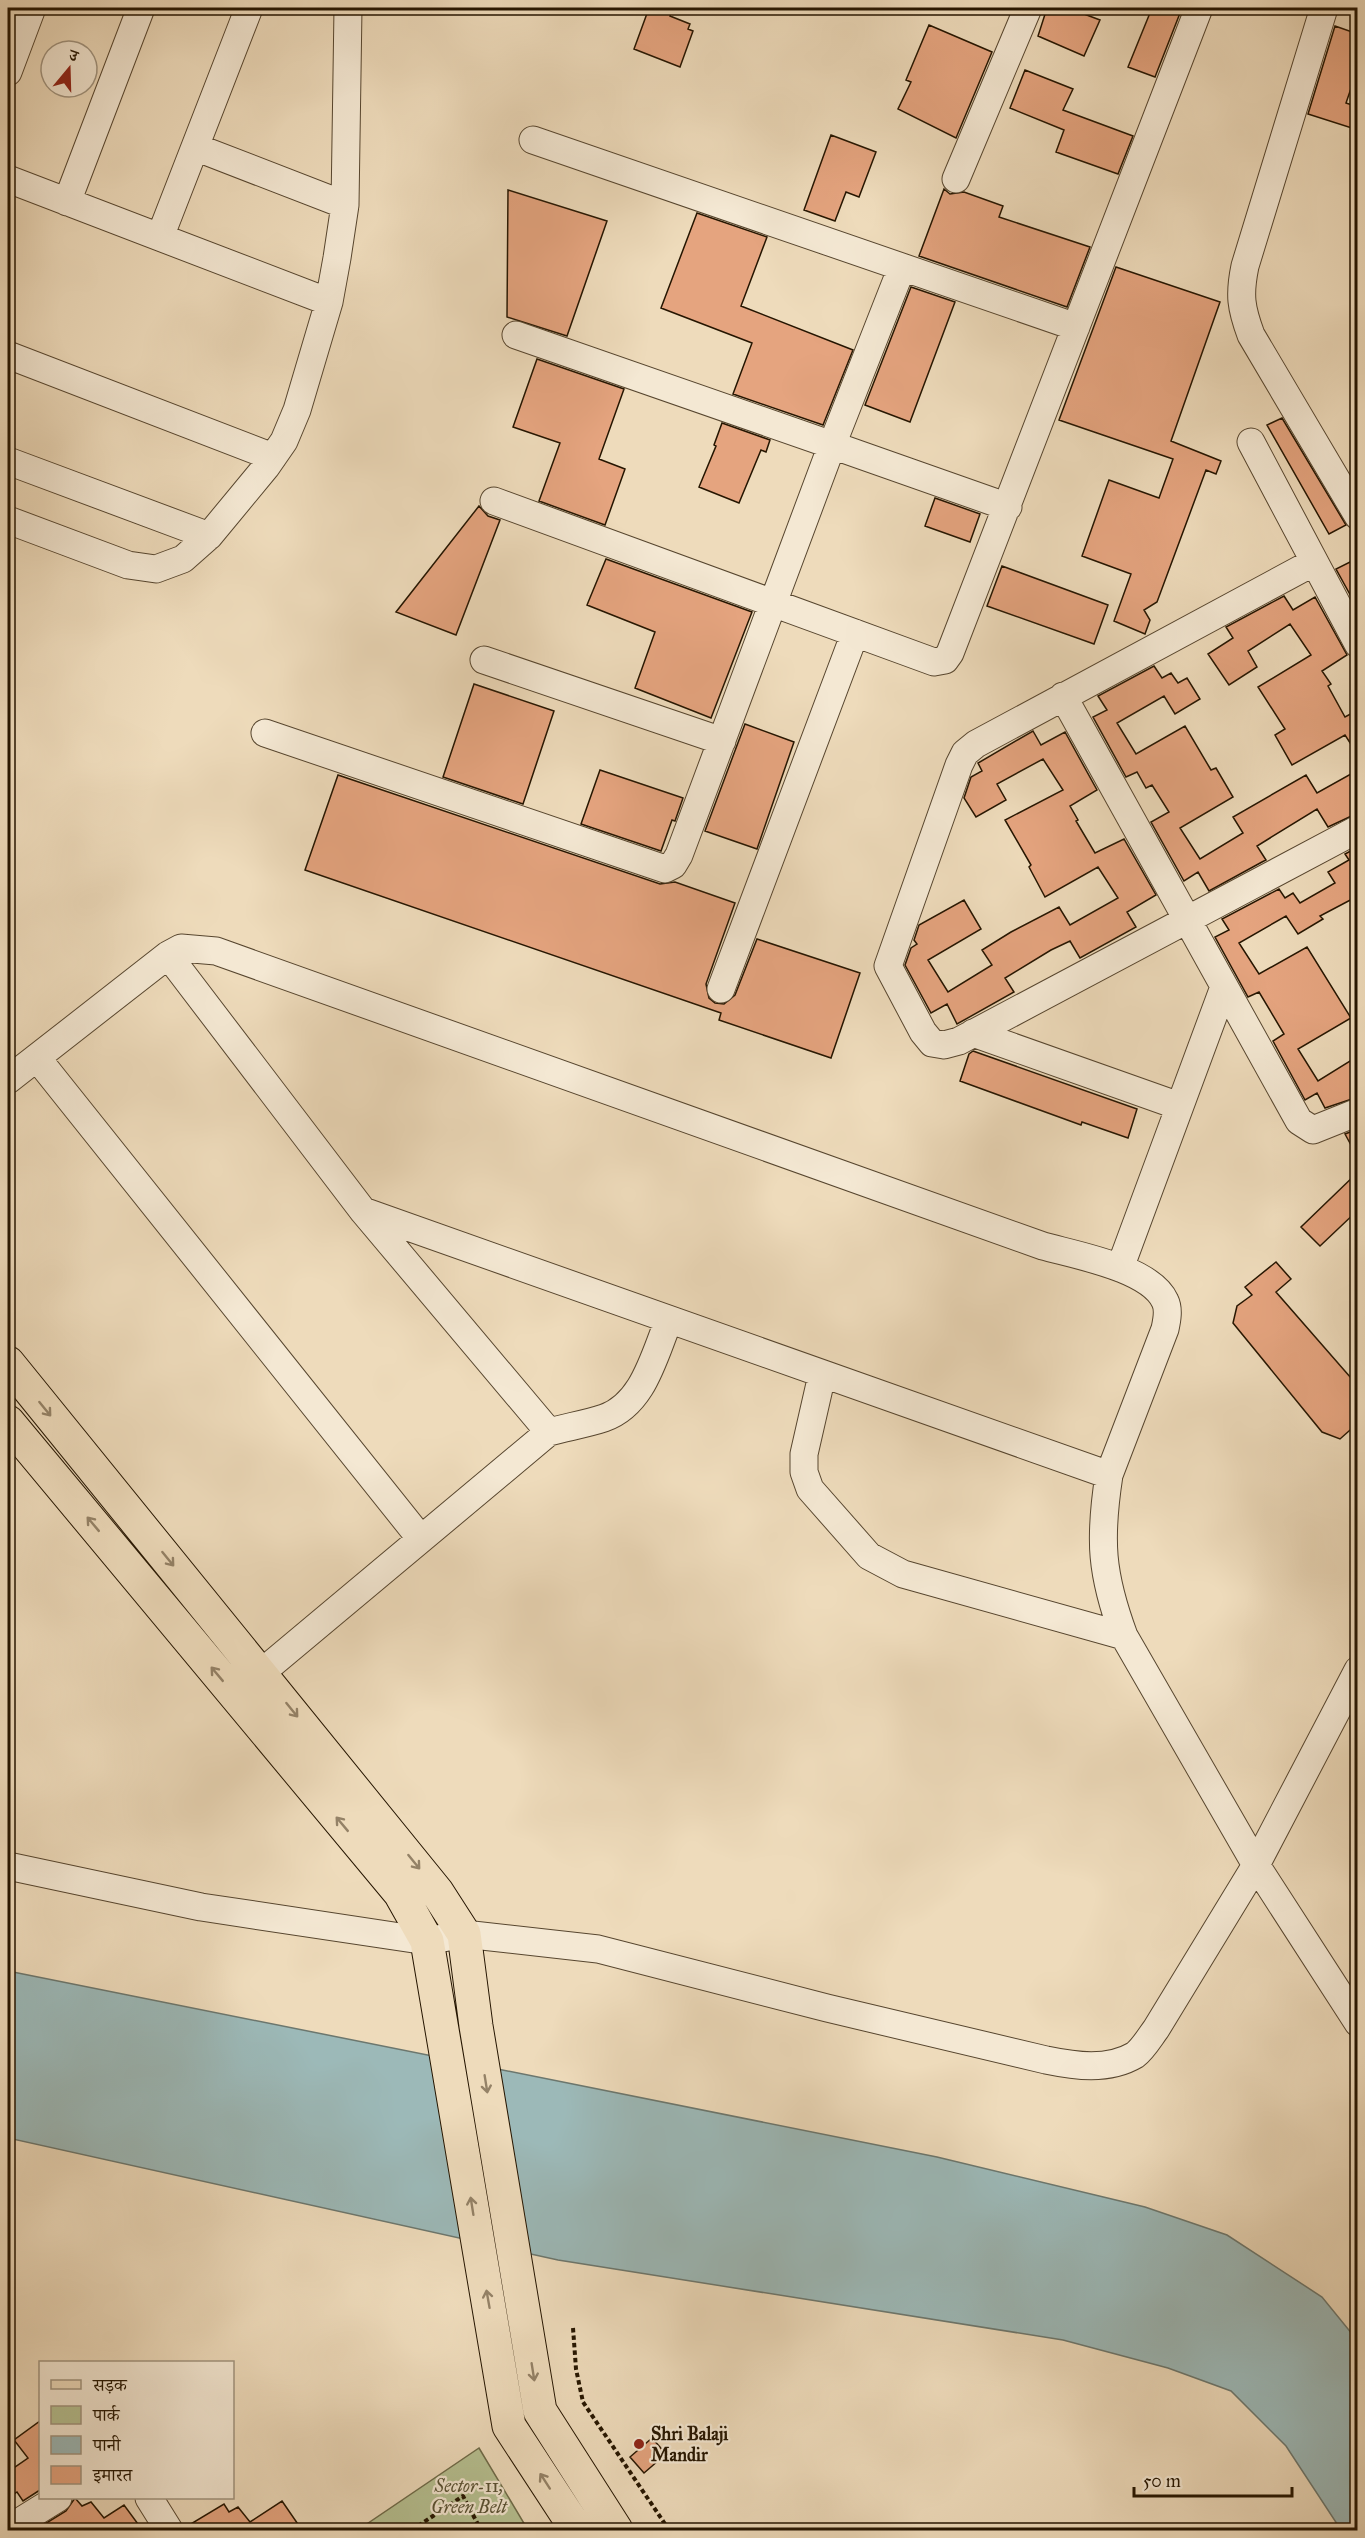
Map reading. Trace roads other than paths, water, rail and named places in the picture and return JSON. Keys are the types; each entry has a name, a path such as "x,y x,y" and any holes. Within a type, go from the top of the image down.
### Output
{"main road":[{"path":"8,1363 437,1892 464,1934 476,2026 540,2411 616,2530"},
{"path":"8,1422 400,1893 427,1941 510,2426 577,2530"}],"street":[{"path":"8,72 32,8"},
{"path":"67,202 141,8"},
{"path":"160,237 249,8"},
{"path":"8,520 128,565 156,569 183,559 208,536 284,441 297,410 329,302 345,205 348,8"},
{"path":"956,179 1028,8"},
{"path":"494,501 934,662 945,660 950,653 1008,507 1199,8"},
{"path":"1324,8 1245,266 1240,290 1241,308 1251,335 1358,516"},
{"path":"533,140 1076,327"},
{"path":"195,147 345,205"},
{"path":"8,179 329,302"},
{"path":"265,733 665,869 673,865 679,855 722,741 831,445 902,267"},
{"path":"516,335 1008,507"},
{"path":"8,356 273,457"},
{"path":"1251,442 1358,644"},
{"path":"8,461 208,536"},
{"path":"1314,562 975,744 965,753 958,765 888,966 932,1043 944,1045 973,1033 1358,829"},
{"path":"721,989 855,633"},
{"path":"484,660 722,741"},
{"path":"1063,696 1299,1122 1313,1131 1358,1112"},
{"path":"8,1080 168,955 182,948 216,951 1042,1246 1120,1268 1150,1283 1165,1300 1167,1314 1165,1329 1109,1474 1102,1521 1102,1556 1109,1595 1124,1636 1256,1865 1357,2020"},
{"path":"168,955 363,1211 549,1432"},
{"path":"1120,1268 1224,987"},
{"path":"973,1033 1179,1106"},
{"path":"37,1058 421,1539"},
{"path":"363,1211 822,1375 1109,1474"},
{"path":"261,1673 549,1432 606,1417 627,1405 640,1390 669,1320"},
{"path":"822,1375 804,1454 804,1472 810,1489 869,1556 903,1574 1124,1636"},
{"path":"8,1866 201,1907 427,1941 464,1934 598,1949 816,2005 1046,2060 1076,2066 1112,2065 1137,2054 1156,2029 1256,1865 1353,1686"},
{"path":"8,2529 56,2499"},
{"path":"150,2499 167,2530"}],"water":[{"path":"8,1971 937,2157 1145,2207 1227,2235 1322,2297 1357,2340 1357,2530 1341,2530 1286,2446 1231,2391 1168,2368 1063,2340 558,2260 8,2138"}],"place":[{"name":"Shri Balaji Mandir","path":"639,2444"}],"park label":[{"name":"Sector-11, Green Belt","path":"469,2496"}]}
